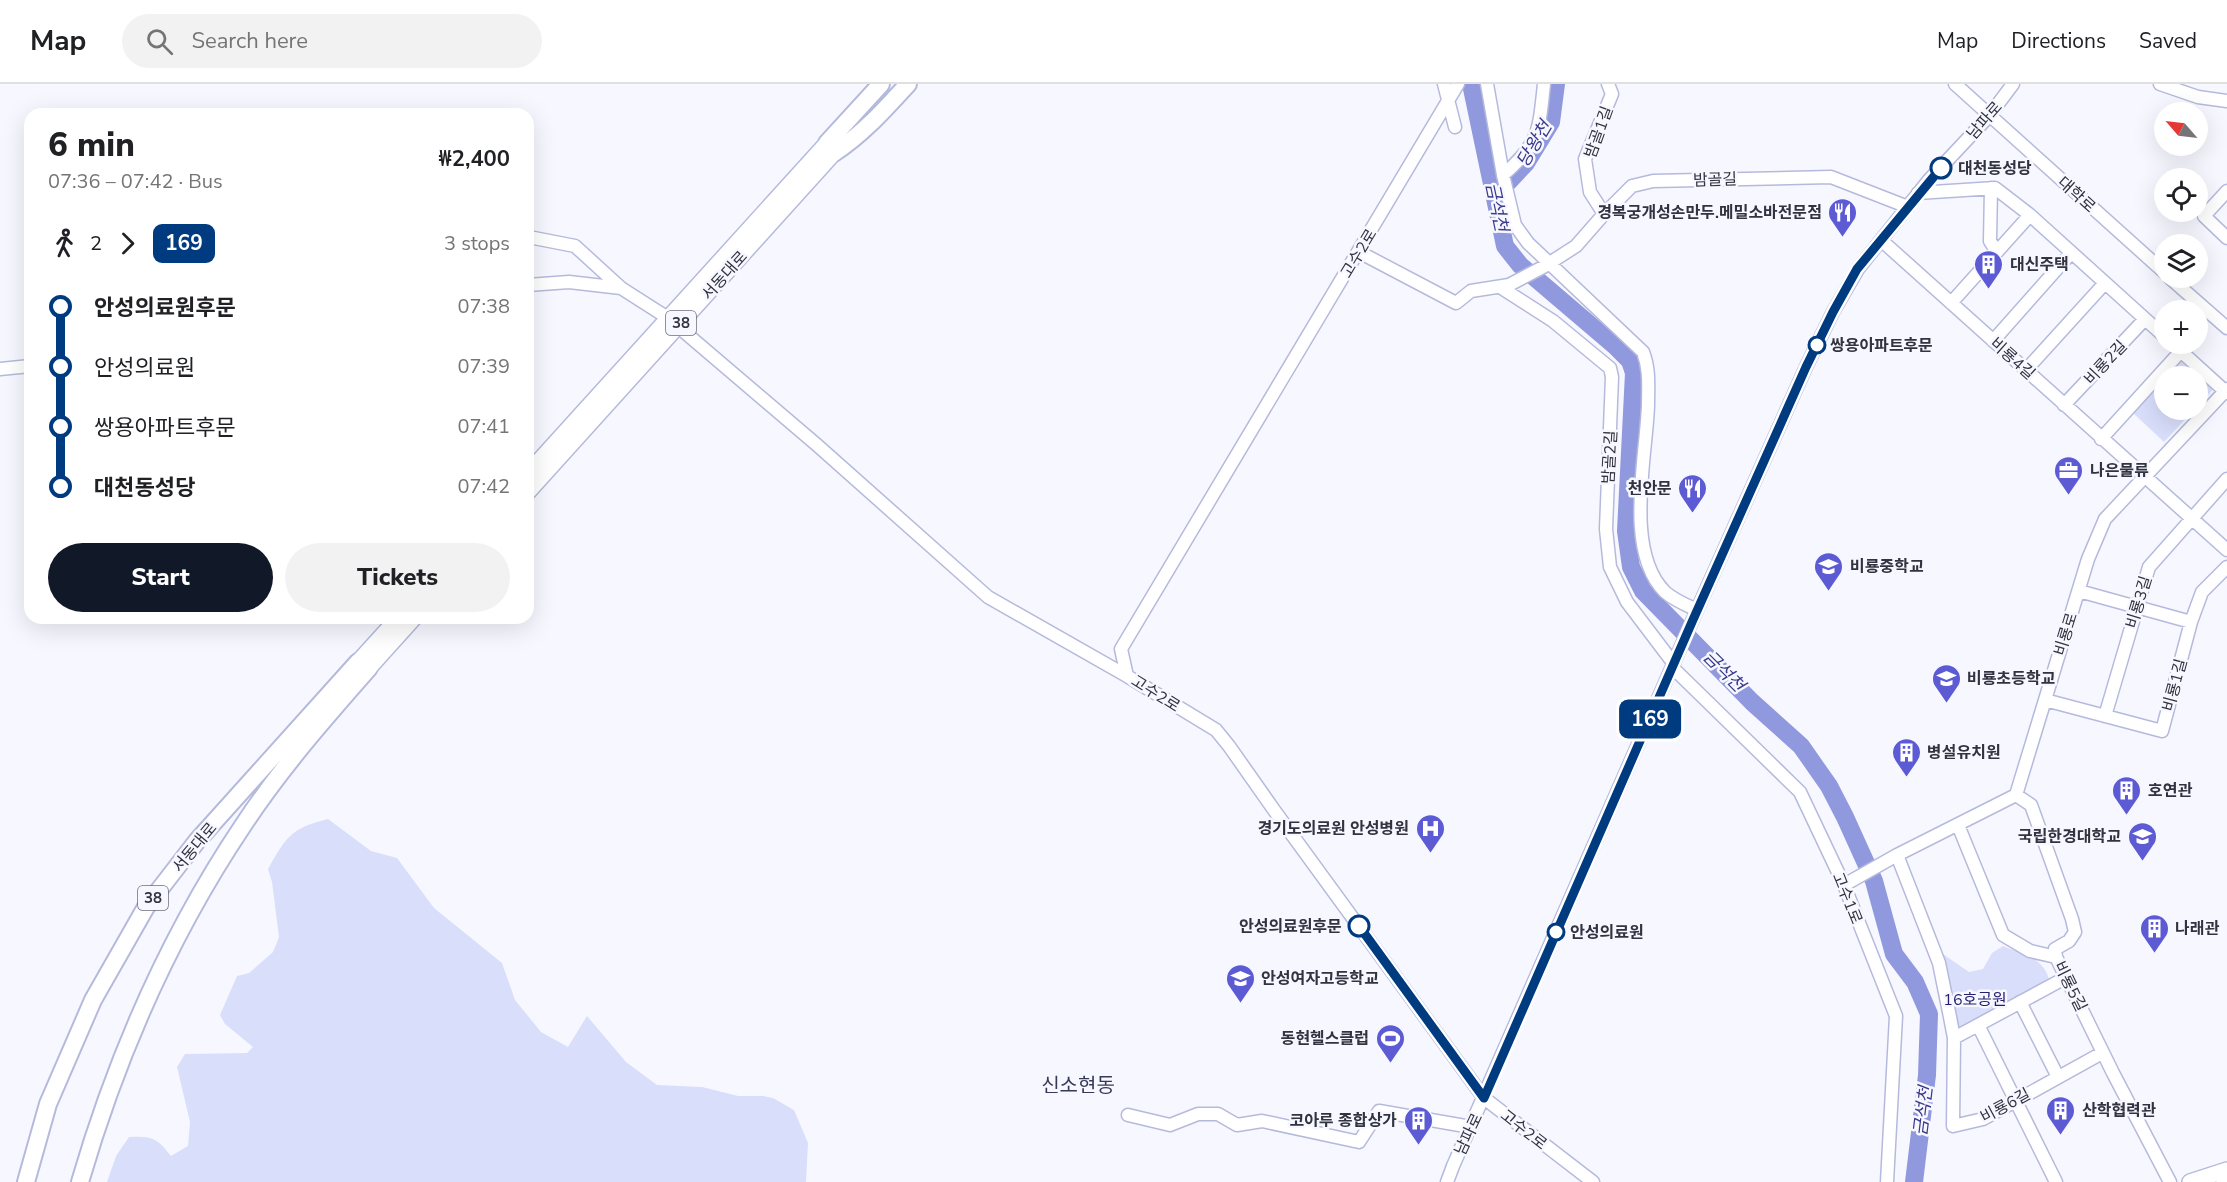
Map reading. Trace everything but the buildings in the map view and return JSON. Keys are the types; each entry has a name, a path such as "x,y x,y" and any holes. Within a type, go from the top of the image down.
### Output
{"highway":[{"path":"830,148 844,118 872,84"},
{"name":"서동대로","path":"830,148 881,84"},
{"name":"서동대로","path":"830,148 896,84"},
{"path":"830,148 854,140 908,84"},
{"name":"서동대로","path":"26,1182 48,1104 93,1000 146,907 196,841 364,665"},
{"name":"서동대로","path":"80,1182 109,1092 138,1017 162,963 196,901 244,823 364,665"}],"main road":[{"name":"서동대로","path":"534,485 673,322 830,148"},
{"name":"서동대로","path":"534,467 673,322"},
{"name":"서동대로","path":"364,665 394,624"},
{"name":"서동대로","path":"364,665 408,624"},
{"path":"2190,1182 2227,1170"}],"street":[{"path":"1487,84 1504,181 1515,225 1547,264 1643,352 1649,366 1641,500 1642,544 1652,574 1666,592 1697,610"},
{"path":"1504,181 1534,142 1540,124 1544,84"},
{"name":"밤골1길","path":"1604,214 1590,192 1585,159 1612,94 1608,84"},
{"name":"대학로","path":"1955,84 2154,263"},
{"name":"남파로","path":"1448,1182 1453,1166 1697,610 1828,321 1857,269 1918,194 1989,116 2013,84"},
{"path":"2160,84 2198,97 2227,101"},
{"path":"1451,90 1455,127"},
{"name":"고수2로","path":"1451,90 1359,252 1121,649 1127,676 1216,730 1230,746 1484,1098 1593,1182"},
{"name":"밤골길","path":"1359,252 1456,303 1471,291 1505,286 1547,264 1576,246 1632,186 1653,181 1831,177 1908,207"},
{"path":"1991,188 1990,241 1997,252"},
{"path":"1918,194 1995,188 2030,215 2154,327"},
{"path":"2227,191 2204,216 2227,238"},
{"path":"1951,303 2030,215"},
{"path":"534,238 575,246 621,288 673,322 817,445 988,597 1127,676"},
{"name":"비룡4길","path":"1881,240 2227,550"},
{"path":"1993,341 2071,253"},
{"path":"534,285 569,282 621,288"},
{"path":"2026,370 2105,283"},
{"name":"밤골2길","path":"1505,286 1553,321 1610,368 1612,377 1606,529 1610,567 1627,602 1675,663"},
{"path":"2181,288 2227,328"},
{"name":"비룡2길","path":"2064,405 2145,319"},
{"path":"2101,439 2171,354"},
{"path":"2185,354 2226,391"},
{"path":"0,369 24,367"},
{"name":"비룡로","path":"2016,795 2088,559 2105,519 2226,391"},
{"name":"비룡3길","path":"2105,716 2149,567 2227,479"},
{"name":"비룡1길","path":"2045,700 2162,731 2191,622 2202,592 2227,567"},
{"path":"2079,591 2191,622"},
{"name":"고수1로","path":"1675,663 1800,792 1844,885 1896,1016 1887,1182"},
{"path":"1844,885 1897,855 2016,795"},
{"name":"비룡5길","path":"2016,795 2031,805 2072,919 2075,932 2068,941 2055,949 2056,957 2102,1053 2170,1182"},
{"path":"1958,825 2003,935 2030,951 2056,957"},
{"name":"비룡6길","path":"1897,855 1939,963 1954,1038 1953,1126 1983,1119 2102,1053"},
{"path":"1954,1038 2067,977"},
{"path":"2020,1002 2058,1077"},
{"path":"1978,1025 2056,1182"},
{"path":"1128,1115 1170,1125 1198,1114 1218,1114 1237,1125 1262,1121 1359,1142 1379,1111 1471,1127"}],"green space":[{"path":"2178,359 2187,366 2172,366"},
{"path":"2208,383 2214,388 2208,395"},
{"path":"2154,387 2154,420 2185,420 2164,442 2132,412"},
{"path":"328,819 371,851 397,858 434,908 502,963 515,1000 541,1032 568,1047 587,1016 626,1062 657,1085 702,1087 738,1096 763,1096 773,1098 794,1110 808,1143 806,1182 107,1182 116,1156 129,1137 153,1139 162,1145 171,1156 188,1146 190,1122 177,1067 185,1054 247,1053 253,1047 225,1024 220,1015 237,976 249,973 273,952 279,937 272,882 268,869 291,835 306,826"},
{"name":"16호공원","path":"2003,946 2039,963 2048,975 2050,984 1974,1032 1953,1028 1940,952 1969,972 1983,969 1992,953"}],"waterway":[{"name":"금석천","path":"1471,84 1505,246 1520,265 1615,346 1630,361 1634,373 1626,531 1631,567 1643,591 1752,702 1801,746 1829,786 1874,881 1894,954 1915,982 1929,1014 1927,1075 1914,1182"},
{"name":"당왕천","path":"1495,196 1526,163 1551,122 1556,84"}],"bus line":[{"name":"169","path":"1359,926 1484,1098 1692,622 1806,367 1833,312 1857,269 1941,168"}],"place":[{"name":"대천동성당","path":"1941,168"},
{"name":"경복궁개성손만두.메밀소바전문점","path":"1843,238"},
{"name":"대신주택","path":"1989,290"},
{"name":"쌍용아파트후문","path":"1817,345"},
{"name":"나은물류","path":"2069,496"},
{"name":"천안문","path":"1693,514"},
{"name":"비룡중학교","path":"1829,592"},
{"name":"비룡초등학교","path":"1946,704"},
{"name":"병설유치원","path":"1906,778"},
{"name":"호연관","path":"2127,816"},
{"name":"경기도의료원 안성병원","path":"1430,854"},
{"name":"국립한경대학교","path":"2142,862"},
{"name":"안성의료원후문","path":"1359,926"},
{"name":"안성의료원","path":"1556,932"},
{"name":"나래관","path":"2154,954"},
{"name":"안성여자고등학교","path":"1240,1004"},
{"name":"동현헬스클럽","path":"1390,1064"},
{"name":"산학협력관","path":"2061,1136"},
{"name":"코아루 종합상가","path":"1418,1146"}],"district":[{"name":"신소현동","path":"1078,1085"}]}
